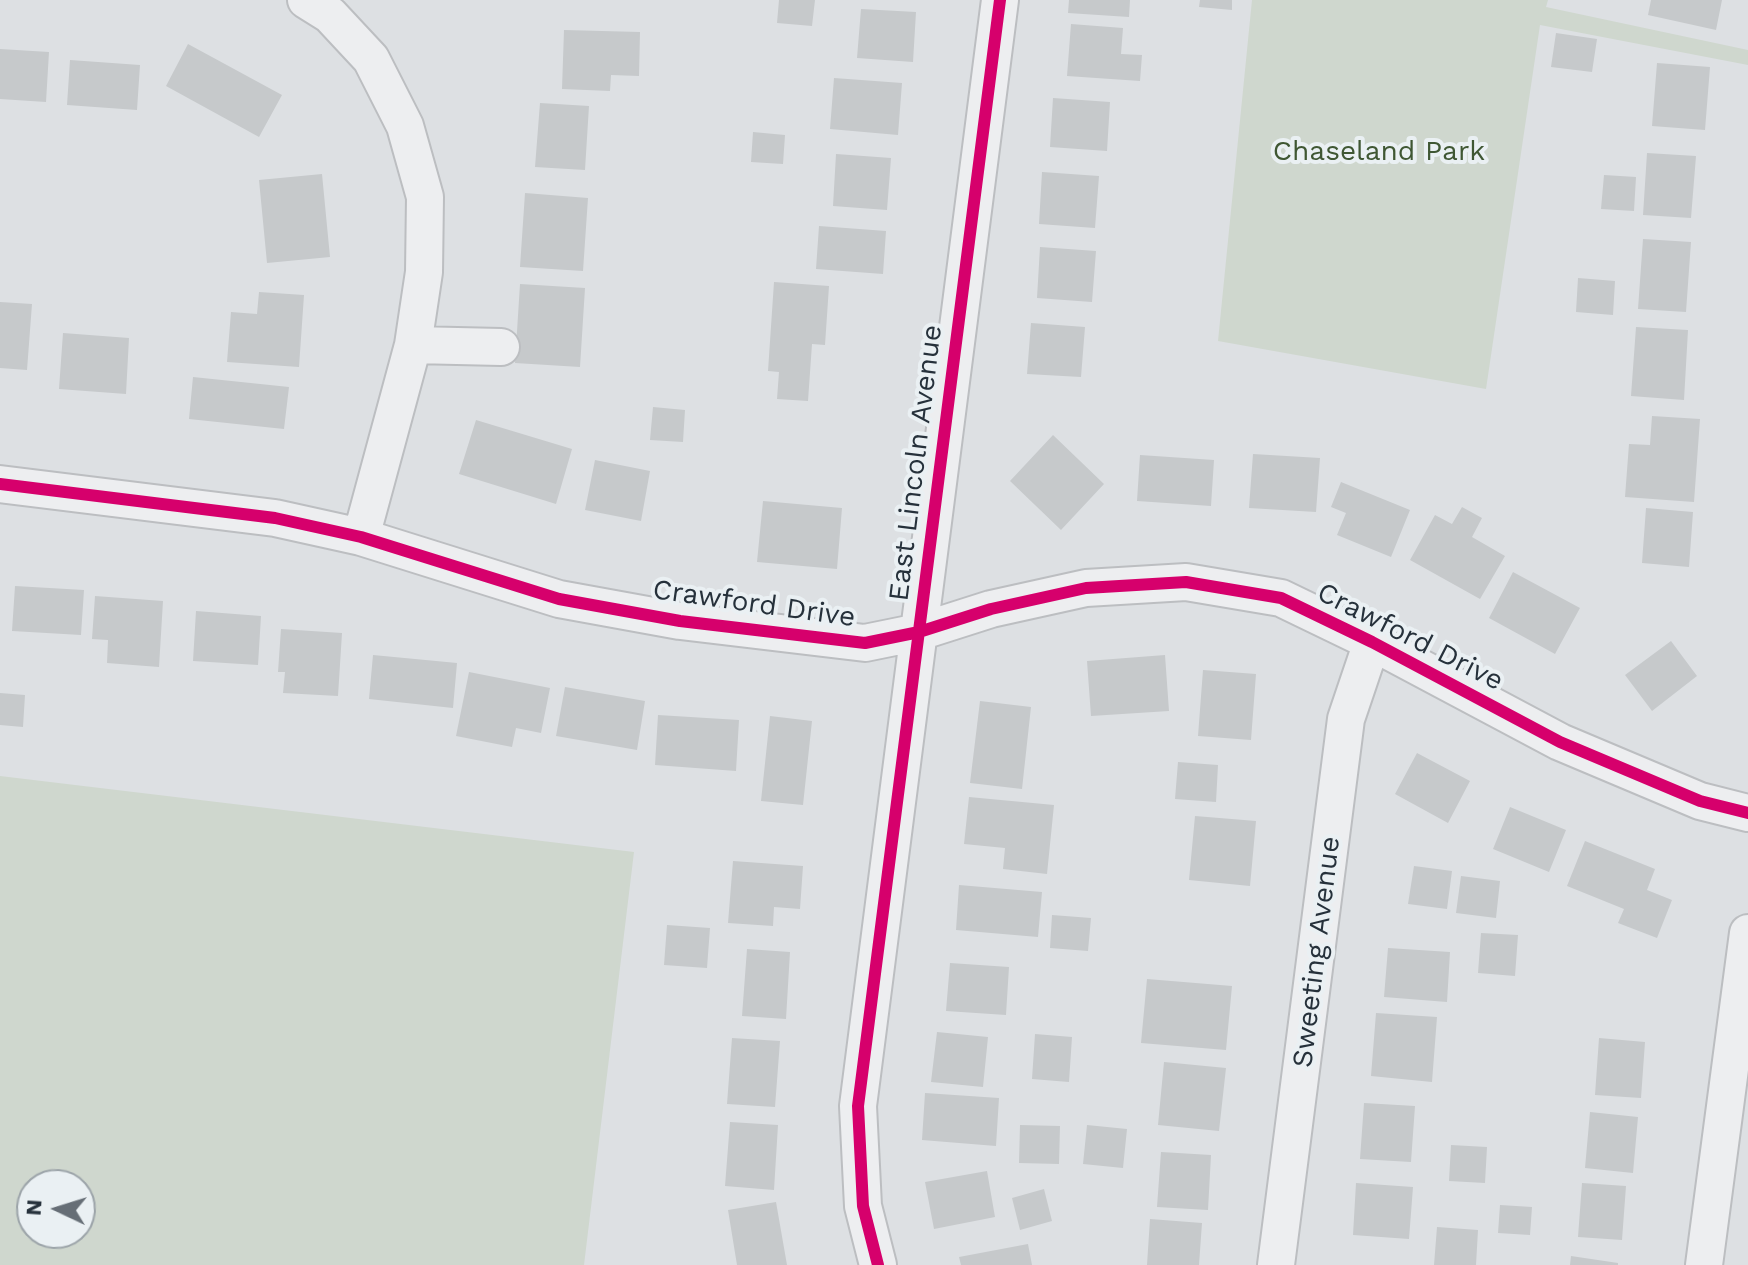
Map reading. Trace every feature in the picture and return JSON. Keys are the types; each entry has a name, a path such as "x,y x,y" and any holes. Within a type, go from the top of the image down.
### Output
{"street":[{"path":"306,0 330,15 371,59 405,126 425,197 424,272 413,345 361,537"},
{"name":"East Lincoln Avenue","path":"878,1265 863,1206 858,1106 1000,0"},
{"path":"413,345 501,347"},
{"name":"Crawford Drive","path":"0,484 275,518 361,537 559,599 680,621 865,643 919,632 991,609 1086,588 1186,582 1281,598 1372,642 1560,742 1700,801 1748,813"},
{"name":"Sweeting Avenue","path":"1276,1265 1346,719 1372,642"},
{"path":"1704,1265 1748,933"}],"green space":[{"name":"Chaseland Park","path":"1252,0 1548,0 1546,7 1748,50 1748,65 1540,25 1486,389 1218,341"},
{"path":"0,776 634,852 584,1265 0,1265"}],"building":[{"path":"779,0 815,0 812,26 777,23"},
{"path":"1069,0 1130,0 1129,17 1068,13"},
{"path":"1200,0 1232,0 1232,10 1199,7"},
{"path":"1651,0 1722,0 1716,30 1648,15"},
{"path":"861,9 916,12 913,62 857,58"},
{"path":"1071,24 1123,28 1121,54 1142,55 1140,81 1067,76"},
{"path":"564,30 640,32 639,76 611,75 610,91 562,89"},
{"path":"1556,33 1597,39 1592,72 1551,67"},
{"path":"188,44 282,95 259,137 166,86"},
{"path":"0,49 49,52 46,102 0,99"},
{"path":"70,60 140,65 137,110 67,105"},
{"path":"1657,63 1710,67 1705,130 1652,126"},
{"path":"834,78 902,83 898,135 830,129"},
{"path":"1053,98 1110,102 1107,151 1050,147"},
{"path":"540,103 589,106 585,170 535,167"},
{"path":"753,132 785,135 783,164 751,162"},
{"path":"1647,153 1696,156 1691,218 1643,215"},
{"path":"836,154 891,158 887,210 833,206"},
{"path":"1042,172 1099,176 1095,228 1039,224"},
{"path":"322,174 330,257 267,263 259,180"},
{"path":"1604,175 1636,177 1634,211 1601,209"},
{"path":"525,193 588,198 583,271 520,267"},
{"path":"819,226 886,231 883,274 816,269"},
{"path":"1643,239 1691,242 1686,312 1638,309"},
{"path":"1040,247 1096,251 1092,302 1037,298"},
{"path":"1578,278 1615,281 1613,315 1576,312"},
{"path":"774,282 829,286 825,345 812,344 808,401 777,399 779,372 768,371"},
{"path":"520,284 585,288 580,367 515,363"},
{"path":"259,292 304,295 299,367 227,362 231,312 257,314"},
{"path":"0,302 32,304 27,370 0,368"},
{"path":"1031,323 1085,327 1081,377 1027,374"},
{"path":"1636,327 1688,330 1684,400 1631,396"},
{"path":"63,333 129,338 126,394 59,389"},
{"path":"193,377 289,387 284,429 189,419"},
{"path":"653,407 685,410 683,442 650,440"},
{"path":"1652,416 1700,419 1694,502 1625,497 1629,444 1650,445"},
{"path":"476,420 572,449 556,504 459,474"},
{"path":"1053,435 1104,484 1061,530 1010,481"},
{"path":"1253,454 1320,458 1316,512 1249,508"},
{"path":"1140,455 1214,460 1211,506 1137,501"},
{"path":"595,460 650,471 641,521 585,510"},
{"path":"1341,482 1410,510 1391,557 1337,535 1346,513 1331,507"},
{"path":"763,501 842,508 837,569 757,562"},
{"path":"1462,507 1482,518 1472,537 1505,556 1480,599 1410,560 1435,515 1452,524"},
{"path":"1646,508 1693,512 1689,567 1642,563"},
{"path":"1513,572 1580,608 1555,654 1489,618"},
{"path":"15,586 84,590 81,635 12,631"},
{"path":"95,596 163,601 159,667 107,663 108,640 92,639"},
{"path":"196,611 261,616 258,665 193,661"},
{"path":"281,629 342,633 338,696 283,693 285,672 278,672"},
{"path":"1671,641 1697,676 1652,711 1625,675"},
{"path":"373,655 457,663 453,708 369,699"},
{"path":"1165,655 1169,711 1091,716 1087,661"},
{"path":"1203,670 1256,674 1251,740 1198,736"},
{"path":"469,672 550,688 541,733 516,728 512,747 456,736"},
{"path":"565,687 645,701 637,750 556,736"},
{"path":"0,693 25,695 23,727 0,725"},
{"path":"980,701 1031,707 1022,789 970,783"},
{"path":"658,715 739,720 736,771 655,765"},
{"path":"770,716 812,721 803,805 761,801"},
{"path":"1417,753 1470,781 1448,823 1395,794"},
{"path":"1178,762 1218,765 1216,802 1175,799"},
{"path":"969,797 1054,805 1047,874 1003,869 1005,848 964,844"},
{"path":"1510,807 1566,830 1549,872 1493,849"},
{"path":"1195,816 1256,821 1250,886 1189,880"},
{"path":"1585,841 1655,869 1647,890 1672,900 1657,938 1618,923 1624,909 1567,886"},
{"path":"733,861 803,866 800,909 774,907 773,926 728,923"},
{"path":"1414,866 1452,871 1447,909 1408,904"},
{"path":"1461,876 1500,881 1496,918 1456,913"},
{"path":"959,885 1042,892 1038,937 956,930"},
{"path":"1052,915 1091,918 1088,951 1050,948"},
{"path":"667,925 710,928 707,968 664,965"},
{"path":"1481,933 1518,935 1515,976 1478,973"},
{"path":"1388,948 1450,952 1447,1002 1384,997"},
{"path":"747,949 790,952 786,1019 742,1016"},
{"path":"950,963 1009,967 1006,1015 946,1011"},
{"path":"1147,979 1232,986 1226,1050 1141,1043"},
{"path":"1376,1013 1437,1017 1432,1082 1371,1076"},
{"path":"937,1032 988,1037 983,1087 931,1082"},
{"path":"1035,1034 1072,1037 1069,1082 1032,1079"},
{"path":"732,1038 780,1041 775,1107 727,1104"},
{"path":"1599,1038 1645,1042 1641,1098 1595,1095"},
{"path":"1164,1062 1226,1068 1219,1131 1158,1125"},
{"path":"925,1093 999,1098 996,1146 922,1140"},
{"path":"1364,1103 1415,1106 1411,1162 1360,1159"},
{"path":"1590,1112 1638,1117 1633,1173 1585,1168"},
{"path":"730,1122 778,1125 774,1190 725,1186"},
{"path":"1020,1125 1060,1126 1059,1164 1019,1163"},
{"path":"1087,1125 1127,1129 1123,1168 1083,1164"},
{"path":"1451,1145 1487,1147 1485,1183 1449,1181"},
{"path":"1161,1152 1211,1155 1208,1210 1157,1207"},
{"path":"987,1171 995,1217 934,1229 925,1182"},
{"path":"1356,1183 1413,1187 1409,1239 1353,1235"},
{"path":"1582,1183 1626,1186 1622,1240 1578,1237"},
{"path":"1044,1189 1052,1221 1020,1230 1012,1198"},
{"path":"776,1202 787,1265 737,1265 728,1210"},
{"path":"1500,1205 1532,1207 1530,1235 1498,1233"},
{"path":"1150,1219 1202,1223 1199,1265 1147,1265"},
{"path":"1437,1227 1478,1230 1476,1265 1434,1265"},
{"path":"1028,1244 1032,1265 961,1265 959,1257"},
{"path":"1571,1256 1618,1263 1618,1265 1570,1265"}],"cycle path":[{"path":"878,1265 863,1206 858,1106 1000,0"},
{"path":"0,484 275,518 361,537 559,599 680,621 865,643 919,632 991,609 1086,588 1186,582 1281,598 1372,642 1560,742 1700,801 1748,813"}]}
